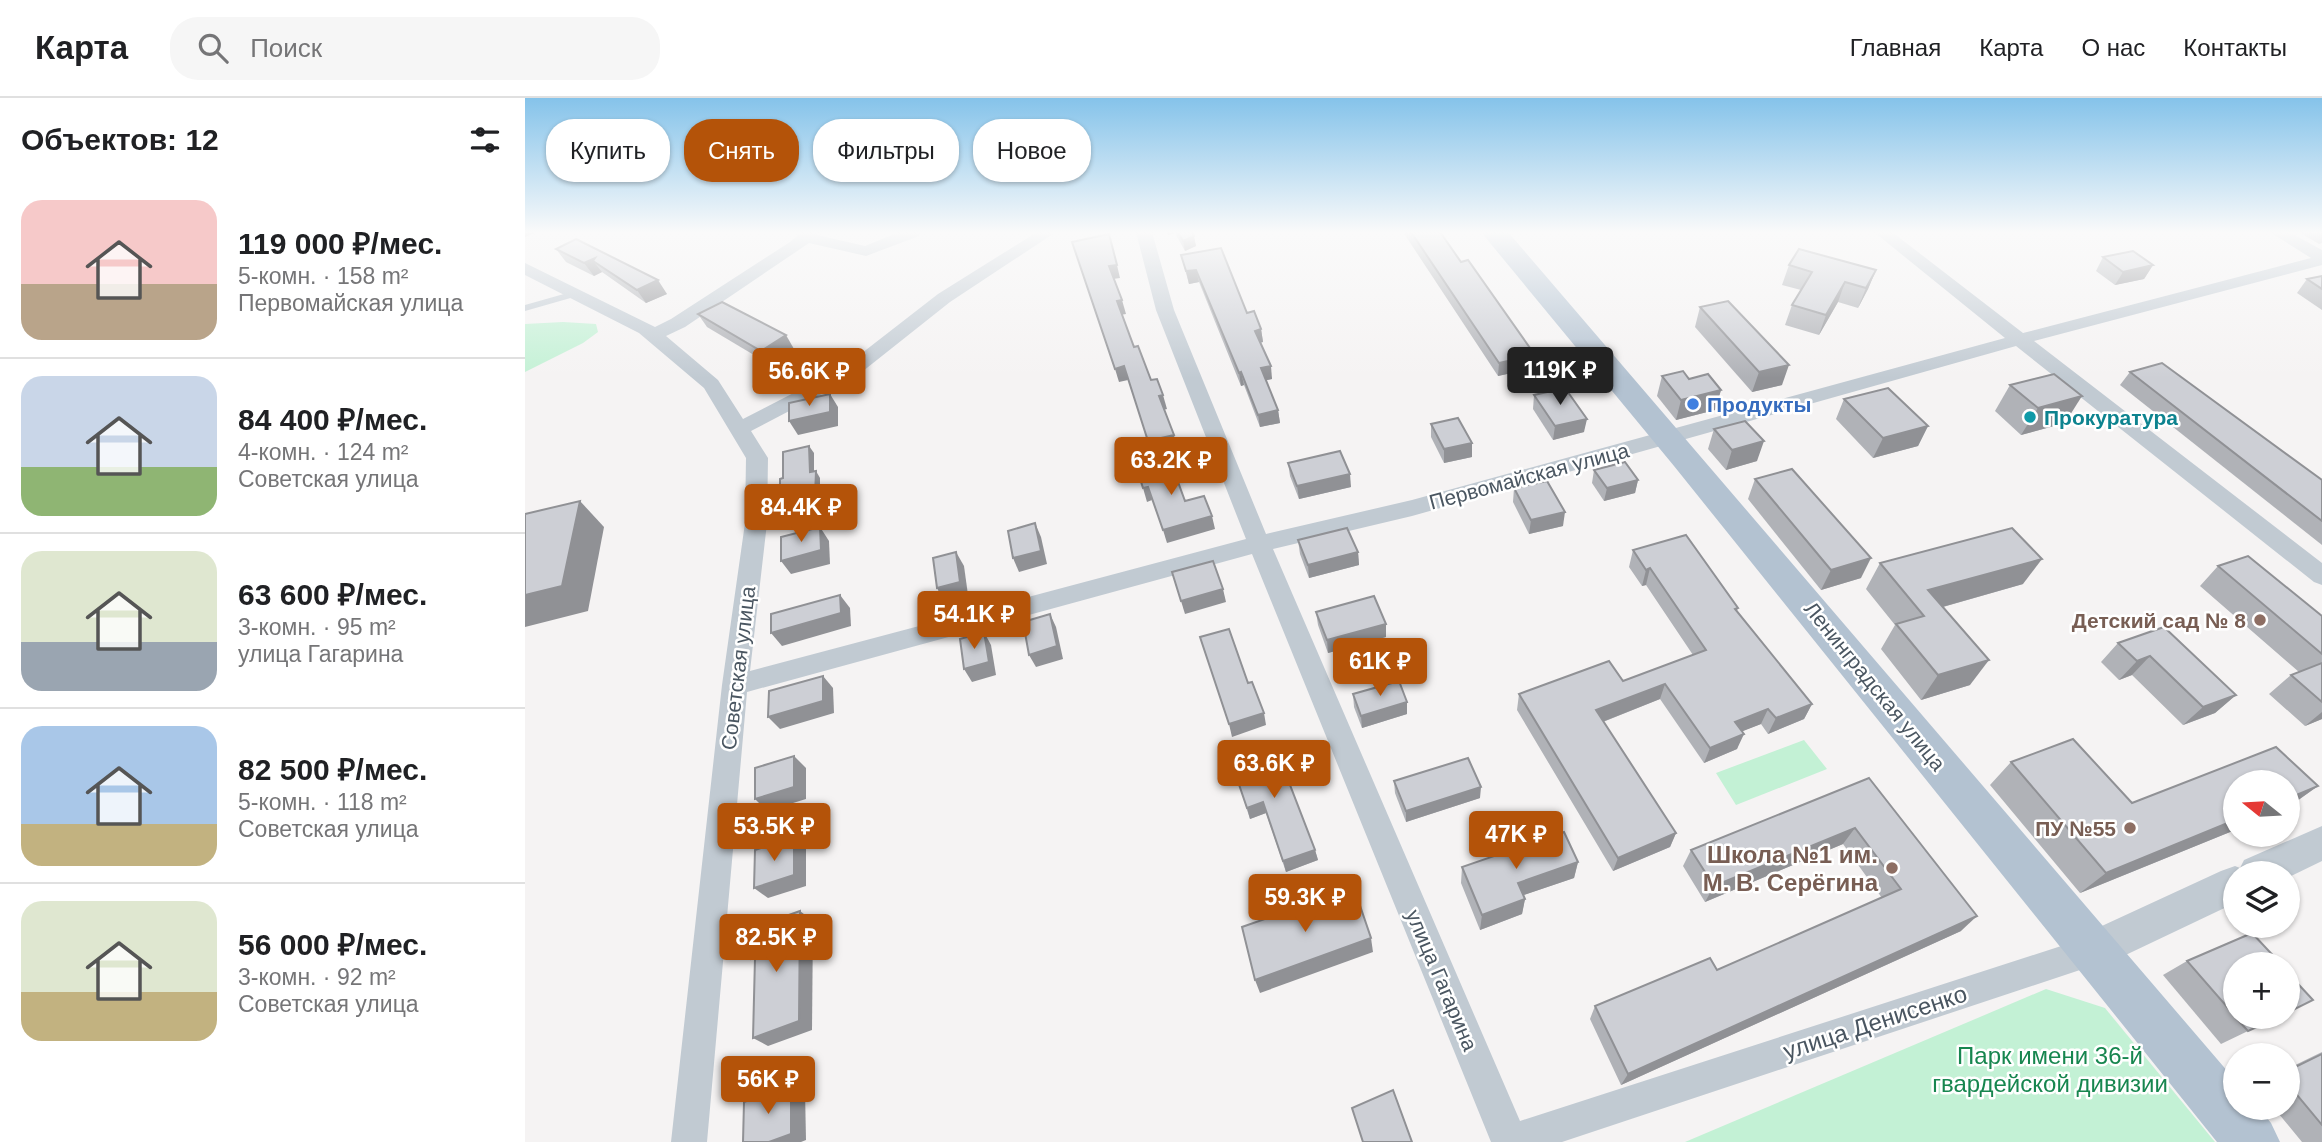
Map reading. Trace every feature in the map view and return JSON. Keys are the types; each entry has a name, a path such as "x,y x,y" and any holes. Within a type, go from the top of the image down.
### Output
{"main road":[{"name":"Ленинградская улица","path":"1536,281 1671,437 2252,1142"}],"street":[{"name":"Советская улица","path":"552,281 653,335 711,384 757,458 756,523 735,685 689,1142"},
{"path":"653,335 689,316 743,281"},
{"path":"739,429 851,371 944,298 971,281"},
{"name":"улица Гагарина","path":"1157,281 1165,310 1259,544 1510,1142"},
{"path":"1945,281 2322,576"},
{"name":"Первомайская улица","path":"735,685 1259,544 1412,508 2238,281"},
{"path":"2283,861 2322,843"},
{"name":"улица Денисенко","path":"1510,1142 2092,951 2223,890"}],"lane":[{"path":"525,308 578,293"}],"green space":[{"path":"525,324 596,324 598,332 583,343 525,372"},
{"path":"1804,740 1827,769 1736,805 1716,773"},
{"name":"Парк имени 36-й гвардейской дивизии","path":"2046,989 2105,1008 2215,1142 1685,1142"}],"building":[{"path":"623,281 656,281 637,290"},
{"path":"1085,281 1115,281 1122,300 1117,301 1134,347 1138,346 1151,380 1157,379 1163,395 1159,396 1174,435 1148,441 1124,366 1115,369"},
{"path":"1200,281 1234,281 1247,313 1254,311 1261,329 1255,331 1271,366 1261,368 1278,410 1258,415 1241,372 1239,373"},
{"path":"1444,281 1483,281 1535,355 1499,363"},
{"path":"1807,281 1870,281 1866,288 1845,282 1826,315 1792,305"},
{"path":"2310,281 2322,281 2322,289"},
{"path":"1728,301 1789,365 1759,372 1700,307"},
{"path":"722,302 786,335 761,351 698,314"},
{"path":"2162,363 2322,480 2322,521 2130,372"},
{"path":"1683,371 1689,379 1708,374 1721,390 1681,400 1662,376"},
{"path":"2054,374 2082,396 2038,408 2010,385"},
{"path":"1565,388 1587,419 1555,426 1534,395"},
{"path":"1888,388 1928,426 1883,438 1844,399"},
{"path":"830,394 830,412 789,421 789,403"},
{"path":"1458,418 1472,443 1444,449 1431,424"},
{"path":"1745,421 1764,441 1732,450 1714,429"},
{"path":"809,446 810,472 816,471 815,496 780,505 783,452"},
{"path":"1340,451 1350,474 1297,486 1288,463"},
{"path":"1170,460 1185,501 1204,496 1212,516 1163,530 1148,487 1143,488 1137,469"},
{"path":"1625,462 1638,480 1607,488 1594,470"},
{"path":"1792,469 1871,558 1831,570 1755,479"},
{"path":"1547,481 1565,512 1531,520 1514,488"},
{"path":"580,501 562,586 525,595 525,514"},
{"path":"1035,523 1041,551 1013,558 1008,531"},
{"path":"820,527 821,550 781,561 781,537"},
{"path":"1347,528 1358,552 1308,565 1298,540"},
{"path":"2012,528 2042,559 1928,590 1989,660 1938,675 1896,624 1924,616 1880,563"},
{"path":"1686,535 1738,608 1735,609 1812,704 1776,718 1768,709 1735,722 1744,734 1710,748 1665,684 1596,710 1676,833 1618,858 1519,694 1609,661 1623,681 1706,650 1650,568 1646,570 1633,550"},
{"path":"956,552 960,582 937,588 933,558"},
{"path":"2248,556 2322,616 2322,654 2218,566"},
{"path":"1213,561 1223,589 1181,601 1172,572"},
{"path":"840,595 841,613 771,633 771,614"},
{"path":"1374,596 1386,624 1327,640 1316,612"},
{"path":"1050,614 1057,646 1029,655 1023,622"},
{"path":"2164,627 2236,695 2203,707 2150,656 2137,661 2118,643"},
{"path":"1229,629 1248,683 1252,682 1264,713 1229,724 1200,637"},
{"path":"984,632 989,662 964,669 960,639"},
{"path":"2322,663 2322,702 2291,675"},
{"path":"823,676 823,701 768,717 769,691"},
{"path":"1399,681 1407,702 1361,716 1353,694"},
{"path":"2073,739 2132,803 2276,747 2318,786 2300,794 2300,770 2223,770 2223,825 2106,873 2011,762"},
{"path":"1275,746 1315,850 1283,861 1263,802 1247,808 1231,761"},
{"path":"794,756 794,787 755,799 755,768"},
{"path":"1468,758 1481,787 1406,811 1394,781"},
{"path":"1869,778 1977,916 1628,1074 1595,1006 1710,958 1717,970 1901,889 1855,828 1714,886 1691,850"},
{"path":"1564,832 1578,862 1518,883 1525,899 1482,915 1462,867"},
{"path":"794,837 794,875 754,888 755,850"},
{"path":"1354,888 1371,938 1255,980 1242,927"},
{"path":"800,911 799,1021 753,1038 755,958 751,959 752,928"},
{"path":"2240,938 2257,938 2270,952 2223,952 2223,1002 2187,961"},
{"path":"2300,986 2313,1000 2300,1006"},
{"path":"2322,1054 2322,1125 2300,1099 2300,1065"},
{"path":"791,1084 791,1134 769,1142 743,1142 744,1102"},
{"path":"1393,1090 1412,1142 1363,1142 1352,1108"}],"place":[{"name":"Продукты","path":"1693,404"},
{"name":"Прокуратура","path":"2030,417"},
{"name":"Детский сад № 8","path":"2260,620"},
{"name":"ПУ №55","path":"2130,828"},
{"name":"Школа №1 им. М. В. Серёгина","path":"1892,868"}]}
